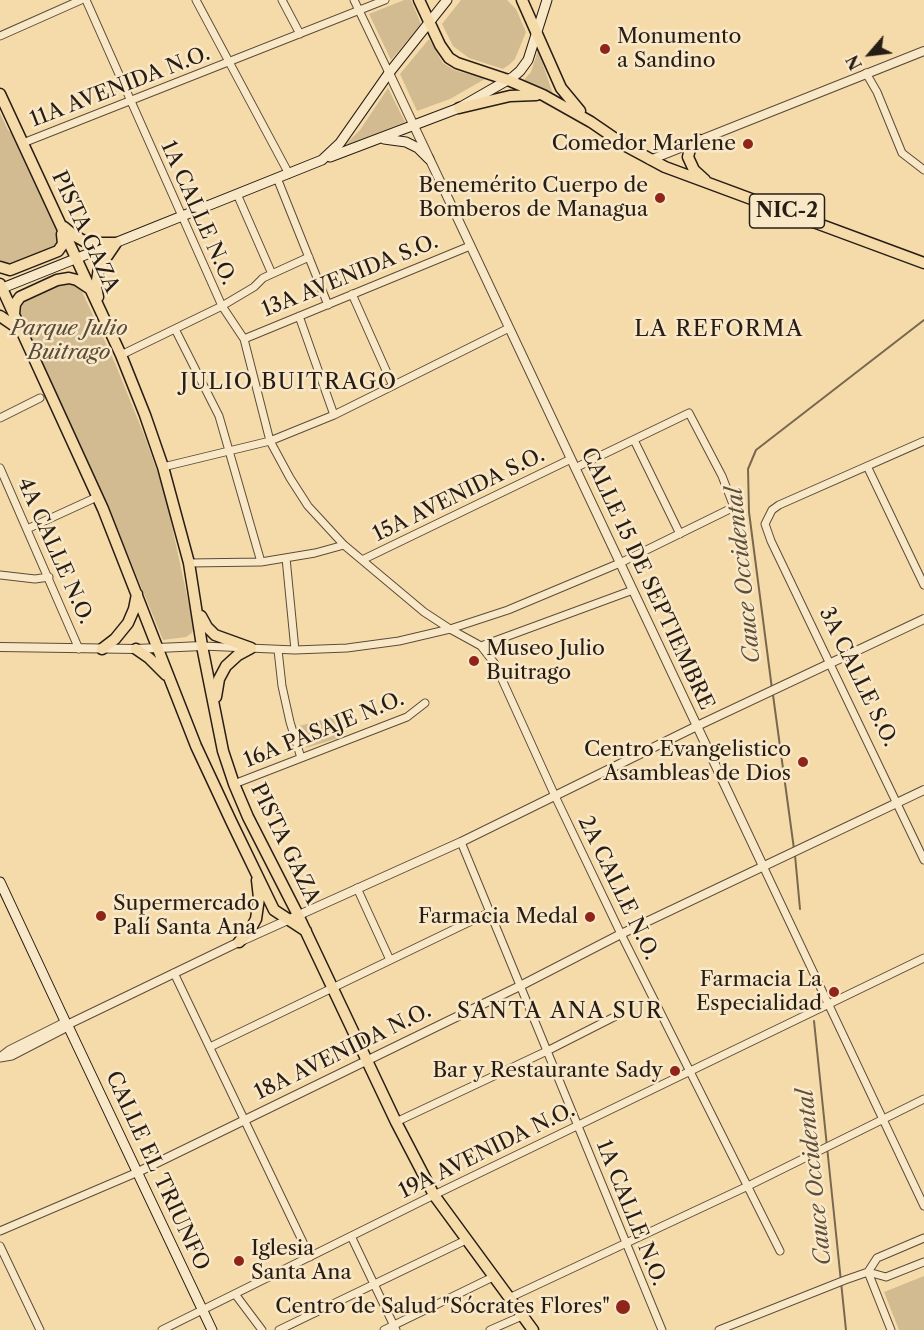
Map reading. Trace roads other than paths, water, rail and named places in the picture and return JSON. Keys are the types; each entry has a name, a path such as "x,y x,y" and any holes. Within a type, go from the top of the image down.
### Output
{"main road":[{"name":"NIC-2","path":"419,0 442,50 465,67 508,80 543,95 591,122 650,160 680,174 924,262"},
{"path":"322,160 340,143 389,73 447,0"},
{"path":"459,108 508,80 526,64 547,0"},
{"name":"NIC-2","path":"522,2 561,88 591,122"},
{"name":"PISTA GAZA","path":"0,94 121,355 145,415 163,467 189,563 202,646 223,751 234,784 293,917 306,931 333,988"},
{"path":"1,287 459,108 510,96 543,95"},
{"path":"699,140 690,149 688,156 694,170 710,184"},
{"path":"372,141 402,141 413,145 429,159"},
{"path":"59,222 84,241 116,243"},
{"path":"0,267 10,270 57,251 63,244 59,222"},
{"path":"101,313 96,287 97,278 104,259 116,243"},
{"path":"14,314 15,304 20,297 57,280 69,278 77,280 89,288"},
{"name":"PISTA GAZA","path":"1,287 97,497 196,746 274,910 293,917"},
{"path":"0,316 22,332"},
{"path":"102,649 115,639 128,623 137,594"},
{"path":"196,604 210,631 219,637 251,648"},
{"path":"215,709 217,684 223,670 234,658 251,648"},
{"path":"136,649 170,680"},
{"path":"238,942 250,930 256,919 259,898 256,874"},
{"name":"CALLE EL TRIUNFO","path":"0,883 212,1330"},
{"path":"333,988 396,1122 434,1195 533,1330"}],"street":[{"path":"0,36 81,0"},
{"name":"1A CALLE N.O.","path":"87,0 222,306 244,339 270,441"},
{"path":"196,0 289,174"},
{"path":"282,0 300,34"},
{"name":"CALLE 15 DE SEPTIEMBRE","path":"354,0 924,1206"},
{"name":"11A AVENIDA N.O.","path":"23,143 385,0"},
{"path":"650,160 924,51"},
{"path":"866,73 877,92 902,153 924,170"},
{"path":"277,178 328,305"},
{"path":"237,194 272,274"},
{"name":"13A AVENIDA S.O.","path":"244,339 470,246"},
{"path":"121,355 222,306 272,274 309,257"},
{"path":"352,294 393,386"},
{"path":"299,316 334,415"},
{"path":"163,467 270,441 334,415 509,328"},
{"path":"176,329 219,417 261,562"},
{"path":"0,418 40,398"},
{"path":"0,646 136,649 202,646 295,650 347,648 389,642 450,630 508,609 620,563 734,507 722,476 689,412 575,468"},
{"path":"634,440 680,534"},
{"path":"270,441 308,506 344,545 424,612 450,630 482,646 633,590"},
{"path":"924,441 867,466 924,585"},
{"name":"15A AVENIDA S.O.","path":"362,560 571,459"},
{"name":"3A CALLE S.O.","path":"867,466 779,505 772,510 765,524 924,860"},
{"name":"4A CALLE N.O.","path":"0,468 2,477 80,649"},
{"path":"27,529 97,497"},
{"path":"189,563 261,562 344,545"},
{"path":"286,558 295,650"},
{"path":"0,575 34,579 49,577"},
{"path":"0,1058 9,1050 67,1025 238,942 461,842 697,726 924,619"},
{"name":"2A CALLE N.O.","path":"482,646 495,664 621,934 780,1251"},
{"path":"278,650 286,704 301,758"},
{"name":"16A PASAJE N.O.","path":"234,784 407,717 424,703"},
{"name":"18A AVENIDA N.O.","path":"0,1231 138,1172 520,986 621,934 924,790"},
{"name":"1A CALLE N.O.","path":"461,842 662,1330"},
{"path":"357,888 390,960"},
{"path":"210,1047 490,912"},
{"name":"19A AVENIDA N.O.","path":"162,1330 434,1195 924,958"},
{"path":"174,973 310,1257"},
{"path":"396,1122 547,1052 614,1017"},
{"path":"509,1298 748,1186 924,1099"},
{"path":"351,1236 395,1328"},
{"path":"868,1272 878,1258 924,1238"},
{"path":"279,1330 466,1240"},
{"path":"0,1246 40,1330"},
{"path":"719,1330 868,1272 886,1276 924,1262"},
{"path":"868,1272 891,1330"},
{"path":"384,1330 395,1328 493,1276"},
{"path":"235,1294 262,1330"},
{"path":"490,1330 522,1316"}],"waterway":[{"name":"Cauce Occidental","path":"772,689 749,512 748,469 756,450 924,320"},
{"name":"Cauce Occidental","path":"773,695 794,849"},
{"name":"Cauce Occidental","path":"795,855 800,909"},
{"name":"Cauce Occidental","path":"814,1021 846,1330"}],"place":[{"name":"Monumento a Sandino","path":"605,49"},
{"name":"Comedor Marlene","path":"748,144"},
{"name":"Benemérito Cuerpo de Bomberos de Managua","path":"660,198"},
{"name":"Museo Julio Buitrago","path":"474,661"},
{"name":"Centro Evangelistico Asambleas de Dios","path":"803,762"},
{"name":"Supermercado Palí Santa Ana","path":"101,916"},
{"name":"Farmacia Medal","path":"590,917"},
{"name":"Farmacia La Especialidad","path":"834,992"},
{"name":"Bar y Restaurante Sady","path":"675,1071"},
{"name":"Iglesia Santa Ana","path":"239,1261"},
{"name":"Centro de Salud \"Sócrates Flores\"","path":"623,1307"}],"district":[{"name":"LA REFORMA","path":"719,330"},
{"name":"JULIO BUITRAGO","path":"289,383"},
{"name":"SANTA ANA SUR","path":"560,1012"}],"park label":[{"name":"Parque Julio Buitrago","path":"69,341"}]}
